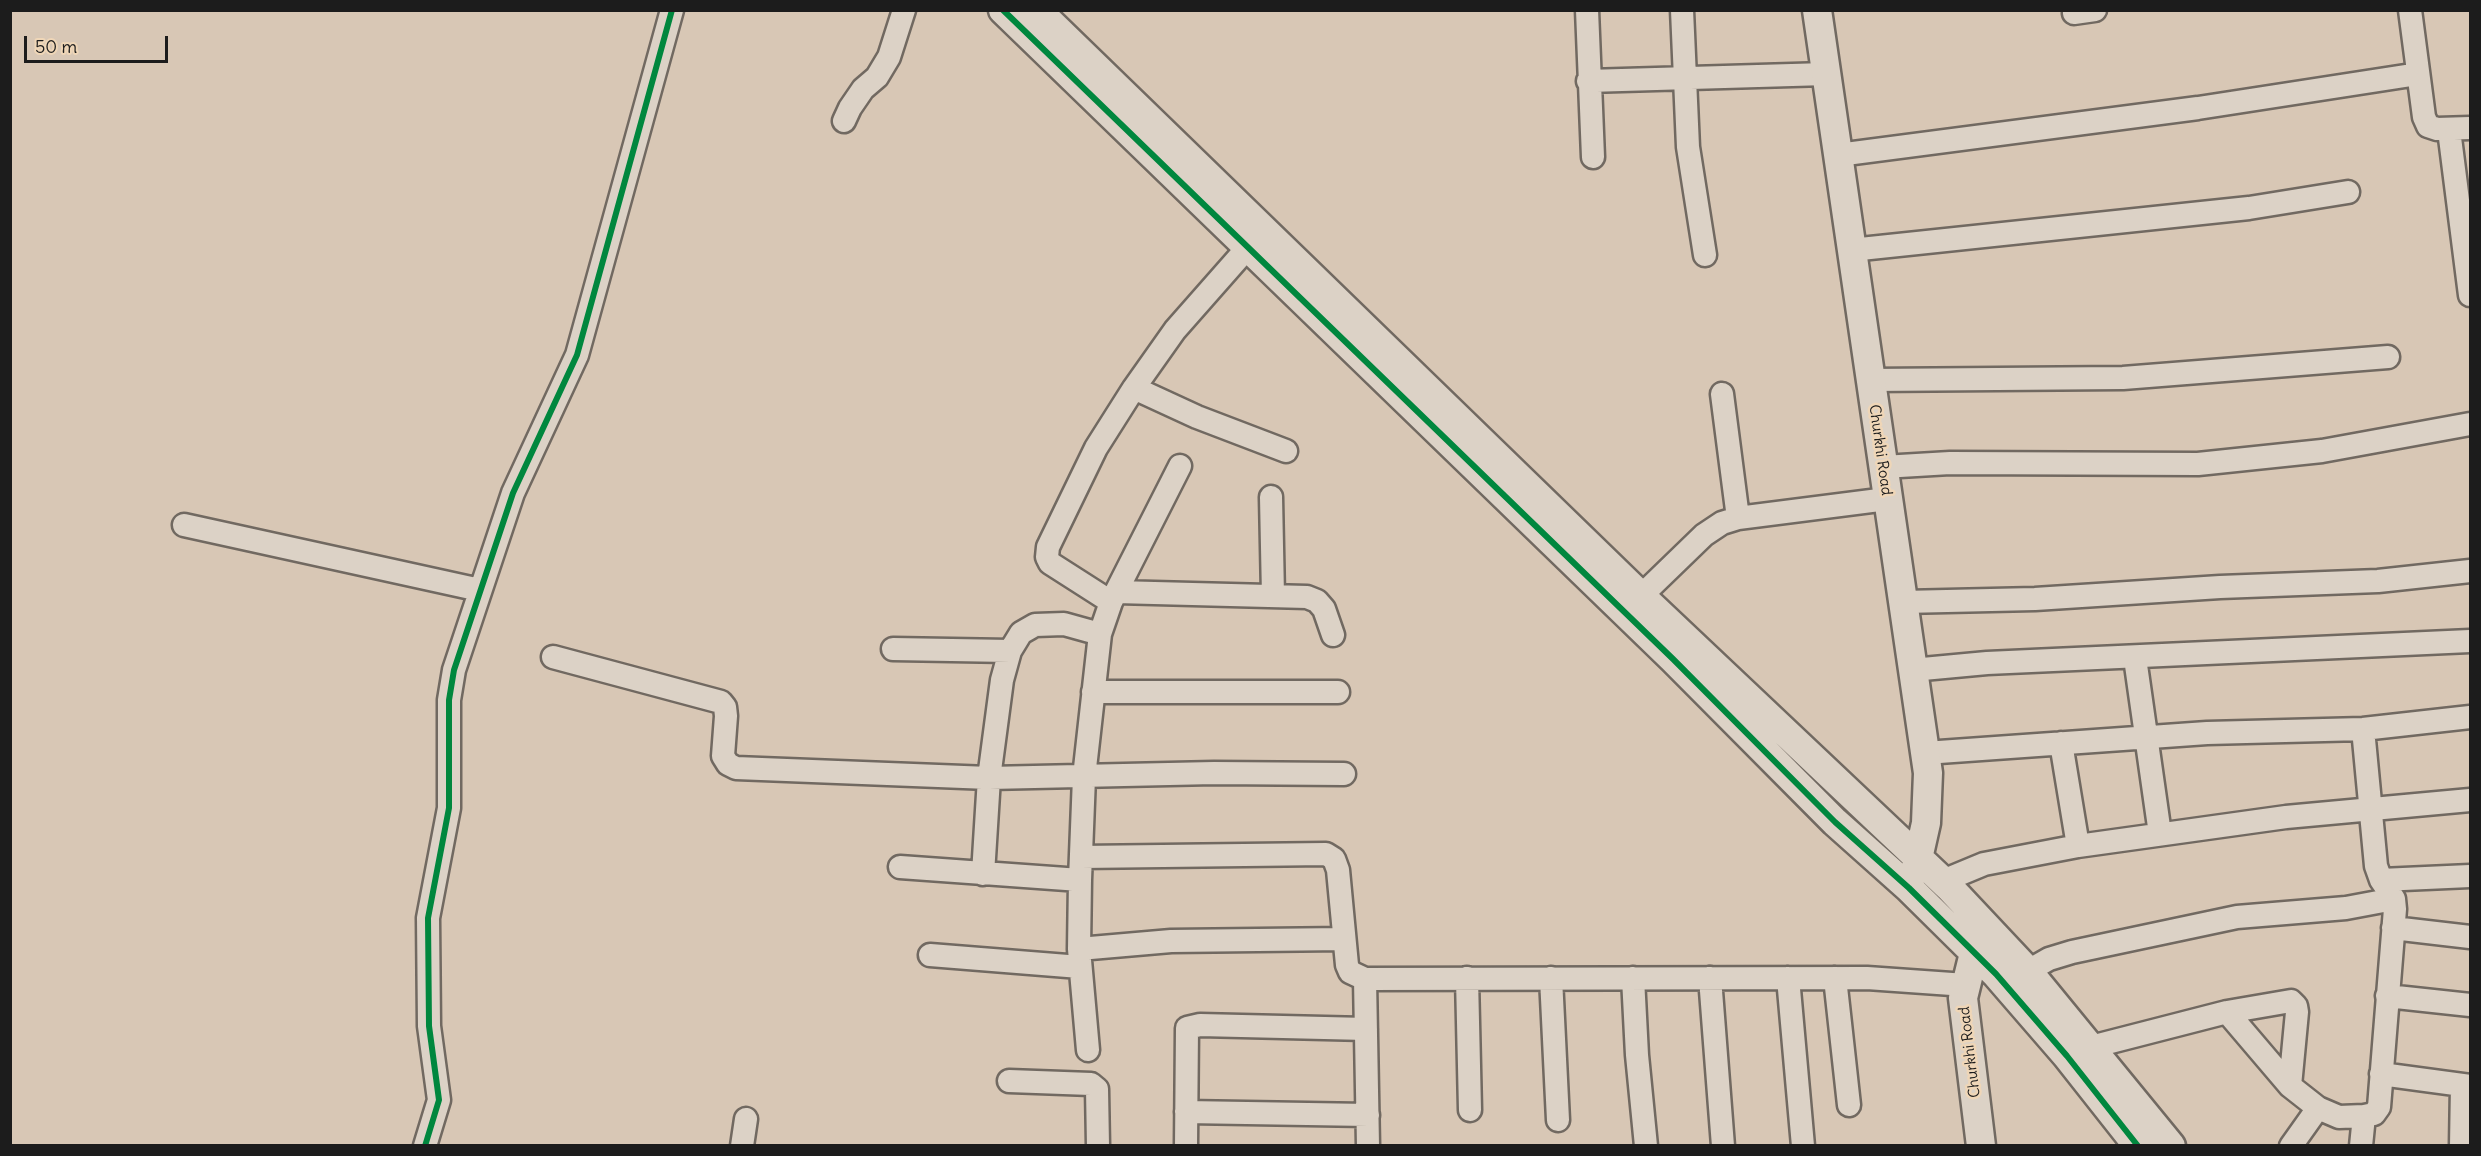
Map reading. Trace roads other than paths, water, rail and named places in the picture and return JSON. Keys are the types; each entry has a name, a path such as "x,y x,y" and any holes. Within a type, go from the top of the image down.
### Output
{"street":[{"path":"425,1146 439,1100 430,1034 428,918 449,808 448,700 454,670 513,493 577,355 672,10"},
{"path":"844,121 863,89 877,77 889,57 904,10"},
{"path":"1003,10 1249,246 1672,659 1835,822 1909,888 1974,953 2016,978 2091,1047 2171,1146"},
{"path":"1037,10 1641,596 1943,881 1987,927 2016,978 2138,1146"},
{"path":"1587,10 1588,81 1593,157"},
{"path":"1682,10 1688,147 1705,255"},
{"name":"Churkhi Road","path":"1817,10 1925,753 1928,800 1919,858 1909,888"},
{"path":"2410,10 2424,117 2428,126 2460,129 2470,295"},
{"path":"1588,81 1826,74"},
{"path":"1838,155 2198,108 2418,74"},
{"path":"1851,250 2249,208 2348,192"},
{"path":"1249,246 1175,330 1134,387 1096,448 1048,547 1047,557 1050,563 1113,597 1307,597 1317,601 1324,609 1333,634"},
{"path":"1870,380 2123,378 2388,357"},
{"path":"1134,387 1197,417 1286,451"},
{"path":"1722,394 1738,518"},
{"path":"1883,467 1950,463 2198,464 2322,452 2470,424"},
{"path":"1088,1050 1079,958 1080,880 1084,777 1100,634 1113,597 1180,466"},
{"path":"1271,497 1273,596"},
{"path":"1641,596 1704,535 1722,523 1738,518 1887,499"},
{"path":"184,525 480,590"},
{"path":"1902,602 2035,599 2378,580 2470,571"},
{"path":"982,874 989,778 1002,680 1010,651 1021,633 1035,625 1064,624 1100,634"},
{"path":"1912,670 1987,663 2470,641"},
{"path":"893,649 1010,651"},
{"path":"553,657 721,702 725,707 726,716 723,756 728,764 736,768 989,778 1214,773 1344,774"},
{"path":"2134,658 2160,834"},
{"path":"1093,692 1338,692"},
{"path":"1925,753 2274,729 2363,729 2470,717"},
{"path":"2227,1012 2290,1086 2318,1108 2339,1117 2374,1114 2379,1107 2394,899 2381,880 2376,866 2363,729"},
{"path":"2061,743 2078,846"},
{"path":"1943,881 1984,864 2078,846 2369,809 2470,800"},
{"path":"1081,857 1326,854 1334,859 1338,870 1347,965 1350,972 1365,979 1835,978 1932,981 1966,985"},
{"path":"900,867 1080,880"},
{"path":"2381,880 2470,876"},
{"path":"2016,978 2049,959 2072,952 2237,917 2346,908 2394,899"},
{"name":"Churkhi Road","path":"1982,1146 1964,1018 1966,985 1974,953 1987,927"},
{"path":"2393,928 2470,937"},
{"path":"930,955 1079,958 1171,941 1344,939"},
{"path":"1467,978 1470,1110"},
{"path":"1551,978 1558,1120"},
{"path":"1633,978 1637,1055 1646,1146"},
{"path":"1710,978 1723,1146"},
{"path":"1788,978 1803,1146"},
{"path":"1835,978 1850,1105"},
{"path":"1365,979 1368,1146"},
{"path":"2387,996 2470,1005"},
{"path":"2091,1047 2227,1012 2291,1001 2296,1006 2290,1086"},
{"path":"1186,1146 1185,1035 1187,1028 1193,1026 1366,1029"},
{"path":"2381,1074 2466,1085 2461,1146"},
{"path":"1009,1081 1091,1084 1097,1089 1098,1146"},
{"path":"2291,1146 2318,1108"},
{"path":"1186,1112 1368,1115"},
{"path":"2361,1146 2364,1116"},
{"path":"742,1146 746,1119"}]}
